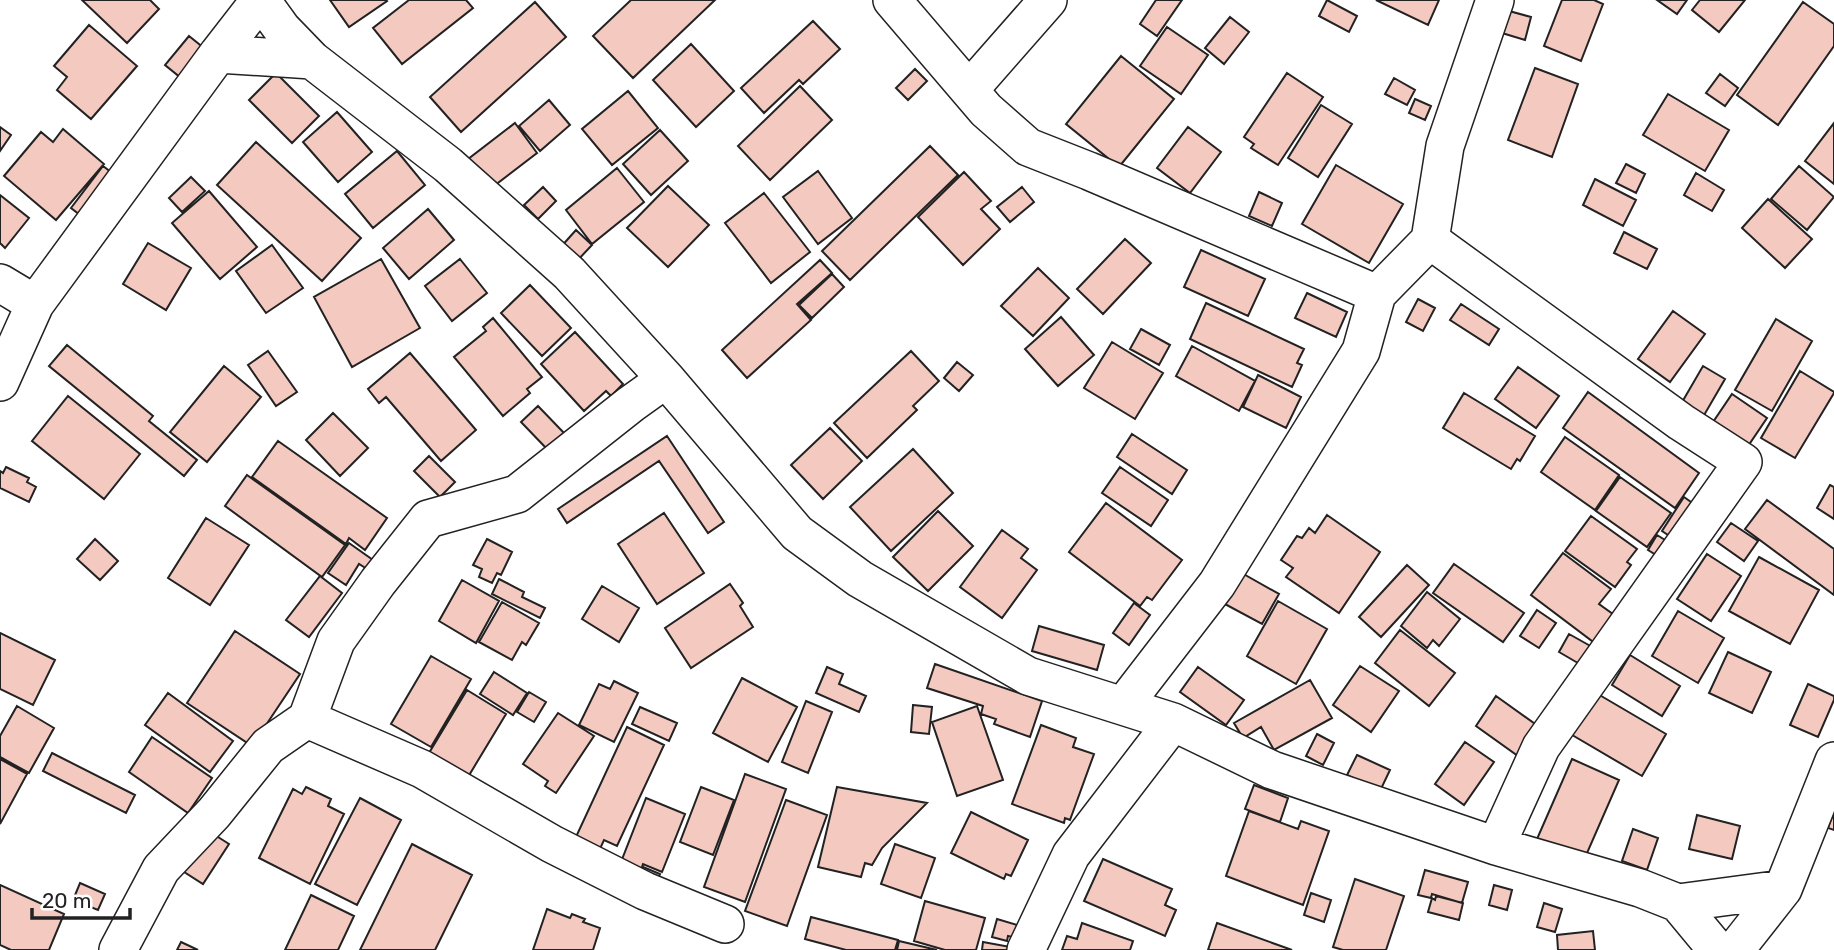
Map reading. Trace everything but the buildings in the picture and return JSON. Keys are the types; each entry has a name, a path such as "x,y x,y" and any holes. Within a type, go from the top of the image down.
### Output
{"street":[{"path":"0,382 36,303 260,0 282,29 312,60 448,164 569,273 666,379 797,533 860,579 1028,676 1173,722 1272,771 1496,846 1640,888 1678,903 1783,890"},
{"path":"892,0 986,110 1028,147 1377,294"},
{"path":"969,90 1048,0"},
{"path":"1123,706 1217,584 1361,351 1377,294 1430,240 1445,146 1495,0"},
{"path":"218,54 312,60"},
{"path":"1430,240 1681,422 1743,462 1541,747 1496,846"},
{"path":"0,284 36,303"},
{"path":"118,950 161,869 214,813 268,746 307,719 336,641 377,582 428,519 517,494 666,379"},
{"path":"307,719 422,769 552,844 645,891 726,924"},
{"path":"1026,950 1071,855 1173,722"},
{"path":"1735,950 1783,890 1834,761"},
{"path":"1678,903 1717,950"}]}
